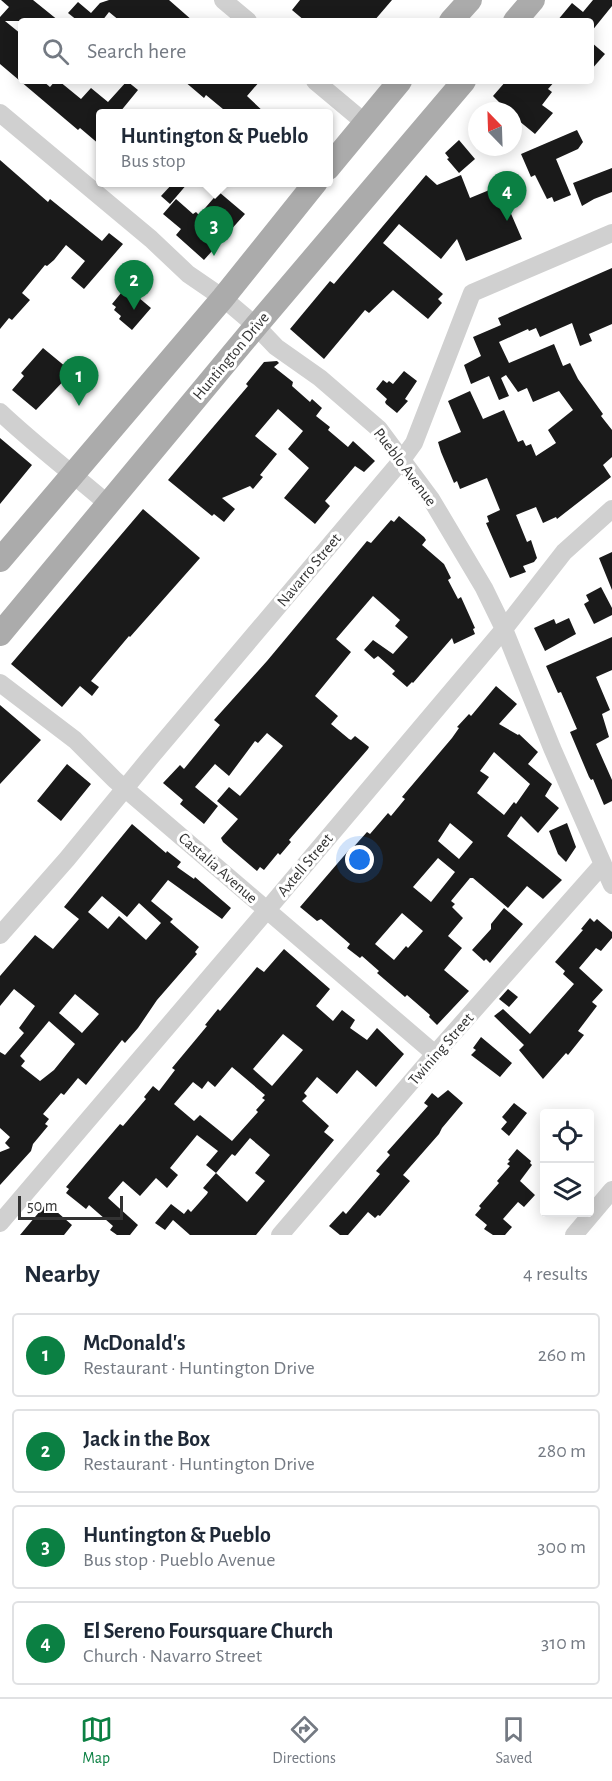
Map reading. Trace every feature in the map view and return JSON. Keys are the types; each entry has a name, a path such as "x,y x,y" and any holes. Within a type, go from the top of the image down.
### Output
{"main road":[{"path":"454,18 470,0"},
{"path":"518,18 533,0"},
{"path":"333,162 397,84"},
{"name":"Huntington Drive","path":"0,634 256,326 461,84"},
{"path":"0,560 223,298 313,187"}],"street":[{"path":"223,0 244,18"},
{"path":"319,84 364,122"},
{"name":"Pueblo Avenue","path":"0,112 151,238 188,274 223,298 256,326 276,347 320,378 378,429 431,499 484,588 504,629 552,748 612,885"},
{"name":"Navarro Street","path":"0,935 67,859 401,461 414,443 471,293 612,233"},
{"path":"0,412 44,452 73,473 108,504"},
{"name":"Axtell Street","path":"0,1223 504,629 564,552 612,509"},
{"name":"Castalia Avenue","path":"0,682 75,740 115,780 126,787 435,1054"},
{"name":"Twining Street","path":"280,1235 435,1054 603,864"},
{"path":"574,1235 612,1190"}],"building":[{"path":"1,0 33,0 55,18 18,18 18,21 5,21 18,32 18,79 0,64 0,17 9,7"},
{"path":"109,0 169,0 190,18 116,18 109,12 104,18 74,18 68,13 78,2 91,13 100,3"},
{"path":"300,0 392,0 377,18 301,18 292,10"},
{"path":"593,0 612,0 612,6 594,28 594,18 560,18 572,3 583,12"},
{"path":"594,45 605,54 594,67"},
{"path":"24,84 46,84 50,87 52,84 63,84 81,99 91,88 108,102 124,84 131,84 138,90 122,109 96,109 96,142 80,128 78,130"},
{"path":"188,84 257,84 247,96 261,109 223,109 206,95 204,98"},
{"path":"503,84 552,84 548,89 552,92 542,105 553,113 535,134 522,123 522,102 499,102 493,96"},
{"path":"577,130 583,142 578,149 556,159 571,195 554,202 552,197 547,199 535,175 531,177 522,154"},
{"path":"459,140 468,151 468,156 475,159 459,173 447,159 449,158 445,153"},
{"path":"0,160 48,202 50,199 102,241 109,233 123,244 84,289 71,278 85,261 66,245 54,260 47,266 45,265 22,293 30,300 12,320 9,318 0,329"},
{"path":"612,168 612,192 582,206 573,183"},
{"path":"426,175 437,185 461,175 470,198 499,186 522,239 466,261 457,239 441,259 399,224 383,243 443,294 438,299 442,303 428,319 393,290 369,313 365,310 324,359 290,329 330,281 334,284"},
{"path":"169,187 185,187 170,204 161,196"},
{"path":"219,192 245,214 204,260 176,235 181,229 163,214 176,199 193,214 196,212 199,215"},
{"path":"612,268 612,324 589,334 592,341 580,346 572,323 540,337 536,328 529,331 528,329 499,342 509,363 554,344 563,366 570,363 578,379 603,414 601,416 612,430 612,457 603,465 611,477 557,519 556,517 543,523 536,507 516,515 527,542 531,540 537,558 534,562 523,566 526,572 510,578 486,523 489,522 487,516 500,510 487,478 460,489 457,481 454,483 441,452 438,442 461,432 448,401 470,391 483,419 504,410 518,442 523,440 526,446 531,444 536,456 556,443 548,430 573,410 559,391 533,402 527,388 518,392 506,375 501,378 509,396 499,400 489,376 471,384 464,365 481,356 473,337 501,325 498,318"},
{"path":"126,287 151,308 132,330 119,319 121,316 114,310 116,307 112,304"},
{"path":"43,348 72,372 36,410 12,390 24,376 21,373"},
{"path":"277,361 279,363 274,367 293,382 292,386 310,402 312,399 322,408 316,416 330,427 328,430 348,447 353,441 375,461 364,472 355,466 325,501 330,506 315,524 284,498 309,468 288,449 303,431 278,409 255,436 277,454 260,475 263,477 253,489 250,486 222,498 235,509 224,522 214,514 212,516 168,480 248,386 246,384 264,362"},
{"path":"404,371 417,381 405,399 408,401 397,413 386,404 387,399 376,389 383,380 393,384"},
{"path":"0,438 32,465 0,504"},
{"path":"143,509 200,558 91,681 99,687 92,696 80,686 62,707 11,664"},
{"path":"399,516 424,537 426,540 422,545 444,564 451,578 448,580 458,599 461,597 475,628 473,629 475,634 454,644 452,638 407,687 392,674 395,671 378,656 374,659 364,650 373,640 393,654 408,637 395,626 400,620 373,596 336,639 351,652 315,696 338,716 331,724 349,739 355,736 369,747 289,840 291,842 280,855 278,853 264,870 260,867 257,871 223,842 221,838 238,819 217,801 229,787 240,796 283,746 267,733 258,743 255,741 229,776 215,764 195,787 218,806 204,824 180,804 183,800 163,783 180,765 184,769 220,725 214,720 267,661 367,541 371,543 391,520 394,522"},
{"path":"612,552 612,590 599,558"},
{"path":"601,587 612,608 612,615 594,624 584,604 589,601 586,595"},
{"path":"569,618 576,634 545,651 534,628 554,619 556,624"},
{"path":"612,637 612,670 596,677 610,710 602,714 609,737 596,744 612,780 612,801 604,805 570,732 577,729 561,692 558,693 546,666"},
{"path":"496,686 517,704 499,724 519,734 538,752 528,764 552,784 545,796 559,808 538,833 521,816 507,836 562,880 543,899 527,886 508,908 473,878 470,878 451,901 455,904 452,907 463,918 448,936 462,948 444,970 469,991 437,1025 429,1017 430,1015 377,973 379,971 362,956 360,958 347,948 350,944 321,919 317,921 300,907 367,832 370,834 388,813 391,816 405,799 402,797 452,738 459,728 457,727 469,714 471,716","holes":["494,752 530,784 516,804 514,802 504,815 477,793 489,777 480,771","450,823 473,842 459,859 438,841","438,858 455,872 431,902 413,887","402,913 423,931 394,960 375,944"]},
{"path":"0,705 41,740 0,784"},
{"path":"67,764 91,784 61,821 37,801"},
{"path":"567,823 576,847 566,862 558,854 549,831"},
{"path":"132,824 166,853 167,851 181,862 177,867 194,879 195,877 231,908 222,919 168,880 151,901 173,919 170,922 199,947 195,952 197,954 157,1000 138,1028 125,1043 122,1040 86,1085 78,1078 64,1095 61,1093 43,1114 49,1119 45,1124 48,1126 33,1144 31,1151 0,1185 0,1152 10,1148 5,1143 10,1137 0,1128 0,1052 5,1055 24,1033 19,1028 35,1006 14,989 0,1006 0,976 35,935 53,949 79,919 64,907","holes":["102,896 127,917 139,903 161,923 146,940 119,916 108,929 88,912","75,994 99,1014 82,1033 59,1013","49,1021 75,1044 54,1070 40,1081 21,1066 25,1061 20,1056"]},
{"path":"504,908 523,924 490,963 486,959 484,961 472,950 491,929 491,924"},
{"path":"590,918 594,922 597,919 612,932 612,938 601,951 596,948 579,968 603,990 592,1002 597,1006 578,1031 584,1035 568,1055 566,1053 543,1079 519,1050 524,1045 494,1016 503,1009 530,1034 574,984 555,962 583,930 581,929"},
{"path":"284,949 330,989 316,1006 333,1021 342,1010 355,1020 350,1028 367,1040 377,1028 404,1054 376,1087 357,1070 337,1094 317,1077 304,1093 307,1096 302,1101 329,1126 324,1132 334,1140 256,1235 190,1235 173,1220 165,1230 155,1223 171,1204 184,1214 188,1209 191,1212 208,1192 203,1188 216,1173 206,1165 218,1151 197,1135 170,1168 178,1175 167,1188 156,1178 140,1196 123,1181 108,1198 138,1225 130,1235 117,1235 110,1230 113,1226 89,1205 86,1209 66,1193 69,1189 66,1187 120,1124 123,1126 146,1099 144,1097 153,1086 159,1091 175,1070 172,1068 218,1009 220,1011 257,967 264,972","holes":["283,1034 303,1050 272,1086 253,1069","232,1067 265,1095 262,1098 265,1100 256,1110 258,1112 232,1141 200,1115 194,1121 174,1104 193,1082 202,1089 208,1081 215,1087","250,1138 270,1155 255,1173 265,1181 247,1202 216,1173 232,1154 235,1156"]},
{"path":"508,989 518,997 509,1007 499,999"},
{"path":"481,1037 512,1063 500,1077 471,1055 476,1050 473,1048"},
{"path":"448,1090 463,1103 403,1175 410,1181 380,1216 375,1218 368,1212 348,1235 340,1235 329,1226 343,1211 346,1214 380,1174 376,1171 390,1155 387,1152 428,1106 424,1103 432,1093 438,1098"},
{"path":"514,1103 527,1113 509,1136 501,1129 507,1122 502,1117"},
{"path":"517,1149 531,1161 532,1165 520,1181 535,1195 524,1207 518,1202 503,1219 512,1227 505,1235 493,1235 484,1229 487,1225 475,1215 481,1208 479,1206 510,1166 507,1164 510,1161 508,1160"},
{"path":"45,1205 48,1207 49,1205 72,1225 64,1235 20,1235"}],"place":[{"name":"El Sereno Foursquare Church","path":"507,221"},
{"name":"Huntington & Pueblo","path":"214,256"},
{"name":"Jack in the Box","path":"134,310"},
{"name":"McDonald's","path":"79,406"}]}
